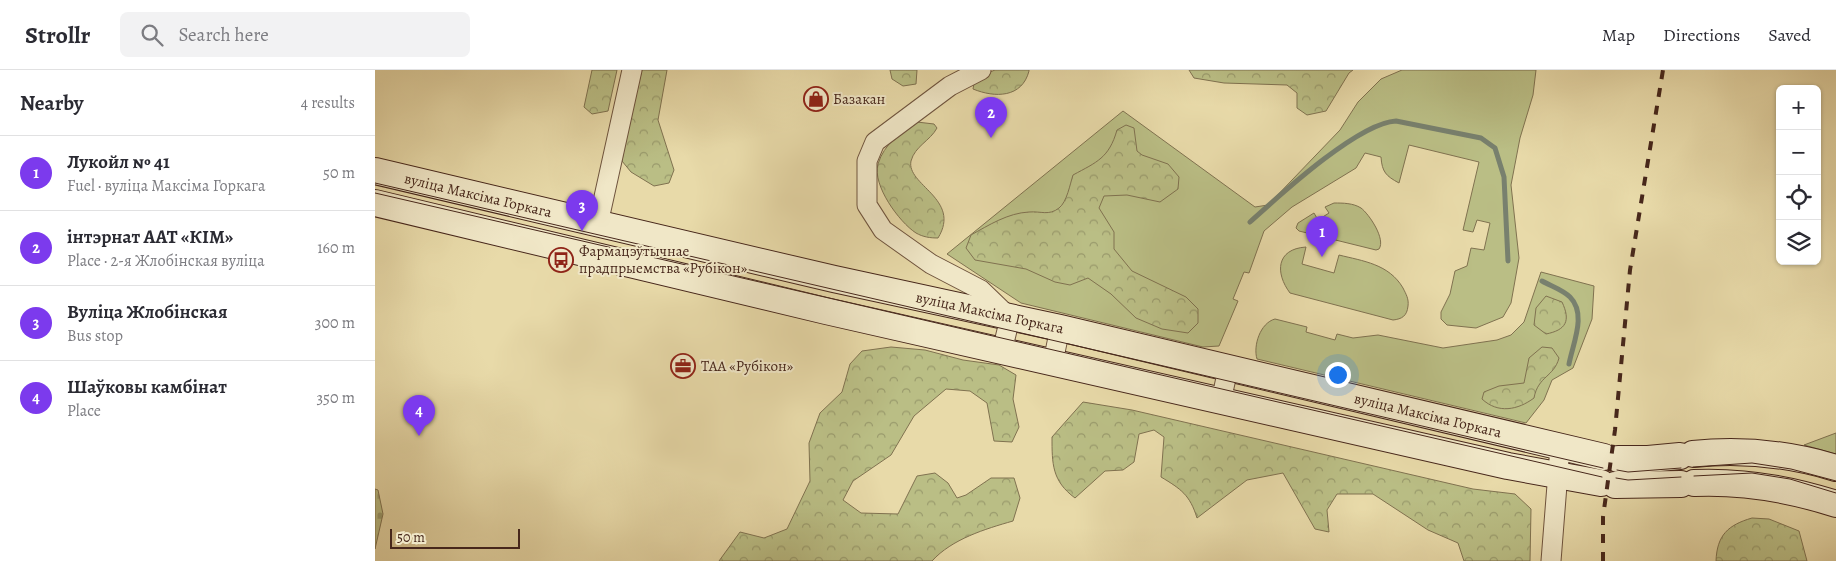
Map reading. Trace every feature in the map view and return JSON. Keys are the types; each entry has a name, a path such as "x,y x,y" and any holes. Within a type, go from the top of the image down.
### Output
{"main road":[{"name":"вуліца Максіма Горкага","path":"375,171 834,279 1060,328 1611,458 1649,459 1686,455 1749,453 1813,461 1836,468"},
{"name":"вуліца Максіма Горкага","path":"375,203 825,311 1557,476 1608,484 1688,483 1759,486 1799,492 1836,504"}],"street":[{"path":"598,224 632,70"},
{"path":"981,70 950,86 875,142 867,161 867,205 883,230 931,264 981,290 1010,318 1002,351"},
{"path":"825,311 834,279"},
{"path":"1053,362 1060,328"},
{"path":"1221,401 1228,369"},
{"path":"1551,561 1560,447"}],"green space":[{"path":"592,70 617,70 608,111 592,114 584,107"},
{"path":"642,70 667,70 658,120 674,170 669,183 654,186 631,172 622,161 628,125"},
{"path":"890,70 917,70 916,84 903,86 892,79"},
{"path":"995,70 1029,71 1025,80 1014,91 990,94 973,89 975,78"},
{"path":"1189,70 1353,70 1349,73 1326,111 1307,115 1297,108 1297,93 1287,85 1224,83 1194,78"},
{"path":"1402,70 1536,70 1533,95 1520,138 1511,185 1519,258 1511,303 1503,317 1476,328 1447,325 1441,319 1441,312 1450,294 1455,271 1467,266 1471,248 1484,250 1490,223 1477,220 1473,232 1463,230 1479,162 1409,145 1399,183 1385,173 1381,157 1365,153 1356,168 1292,207 1264,231 1249,273 1244,272 1233,299 1238,301 1219,346 1203,347 1021,303 947,254 1123,111 1255,207 1268,205 1340,130 1358,102 1381,79"},
{"path":"917,122 934,124 937,128 931,137 919,147 911,161 912,170 916,178 939,203 943,213 944,224 938,238 916,233 902,221 888,202 877,173 878,164 884,150 899,134"},
{"path":"1126,125 1134,128 1137,151 1142,155 1168,164 1179,177 1178,189 1160,202 1127,195 1104,196 1099,208 1114,232 1114,249 1132,271 1186,297 1198,309 1198,323 1188,333 1162,329 1136,318 1111,294 1088,278 1070,285 1055,282 1026,269 975,260 966,248 971,235 999,220 1021,213 1048,213 1059,208 1066,197 1073,175 1101,158 1110,147 1117,130"},
{"path":"1334,203 1355,205 1364,211 1378,233 1381,245 1379,249 1376,250 1299,231 1296,228 1298,223 1314,213 1318,220 1329,213 1325,207"},
{"path":"1306,247 1302,264 1334,273 1339,255 1366,262 1383,269 1397,280 1403,288 1408,301 1405,315 1393,320 1290,293 1282,278 1281,263 1289,252"},
{"path":"1541,272 1594,286 1592,319 1573,368 1552,380 1544,400 1526,423 1257,359 1256,348 1259,336 1265,325 1275,319 1307,327 1306,332 1335,340 1337,334 1353,338 1378,335 1443,348 1497,340 1511,335 1524,322"},
{"path":"1546,296 1562,302 1566,319 1565,324 1558,330 1546,334 1534,325 1536,308"},
{"path":"891,347 925,350 963,360 999,365 1016,375 1013,399 1019,427 1012,442 994,441 987,403 970,391 946,389 914,416 891,455 853,481 843,500 861,513 898,514 917,476 935,473 948,483 957,498 966,495 991,478 1014,478 1020,498 1013,521 969,536 940,553 932,561 719,561 740,532 764,538 787,529 810,481 809,443 820,413 842,392 850,364 862,351"},
{"path":"1542,347 1552,348 1559,358 1554,369 1539,385 1534,398 1515,408 1508,409 1495,407 1482,399 1484,392 1499,386 1524,383 1529,358"},
{"path":"1083,402 1132,410 1473,489 1515,494 1531,509 1530,561 1464,561 1458,543 1428,530 1373,494 1337,494 1327,510 1329,532 1315,529 1283,473 1247,480 1197,518 1184,493 1161,477 1164,437 1154,430 1139,434 1134,462 1123,470 1105,471 1075,498 1067,492 1055,471 1052,456 1052,437"},
{"path":"1836,433 1836,454 1804,445"},
{"path":"375,489 378,490 383,514 375,549"},
{"path":"1752,518 1769,519 1799,531 1807,561 1716,561 1719,544 1725,532 1736,524"}],"waterway":[{"path":"1250,222 1299,179 1341,147 1380,125 1396,121 1481,138 1495,148 1504,177 1508,261"},
{"path":"1542,281 1570,297 1578,312 1577,329 1569,364"}],"tram line":[{"path":"375,183 1603,468"},
{"path":"375,193 1602,477"},
{"path":"1693,467 1752,463 1791,469 1836,481"},
{"path":"1617,470 1628,472 1681,468"},
{"path":"1694,476 1752,473 1790,479 1836,493"},
{"path":"1616,478 1628,480 1681,477"}],"railway":[{"path":"1603,561 1603,517 1615,430 1630,270 1663,70"}],"place":[{"name":"Базакан","path":"816,99"},
{"name":"інтэрнат ААТ «КІМ»","path":"991,138"},
{"name":"Вуліца Жлобінская","path":"582,231"},
{"name":"Лукойл № 41","path":"1322,257"},
{"name":"Фармацэўтычнае прадпрыемства «Рубікон»","path":"561,260"},
{"name":"ТАА «Рубікон»","path":"683,366"},
{"name":"Шаўковы камбінат","path":"419,436"}]}
